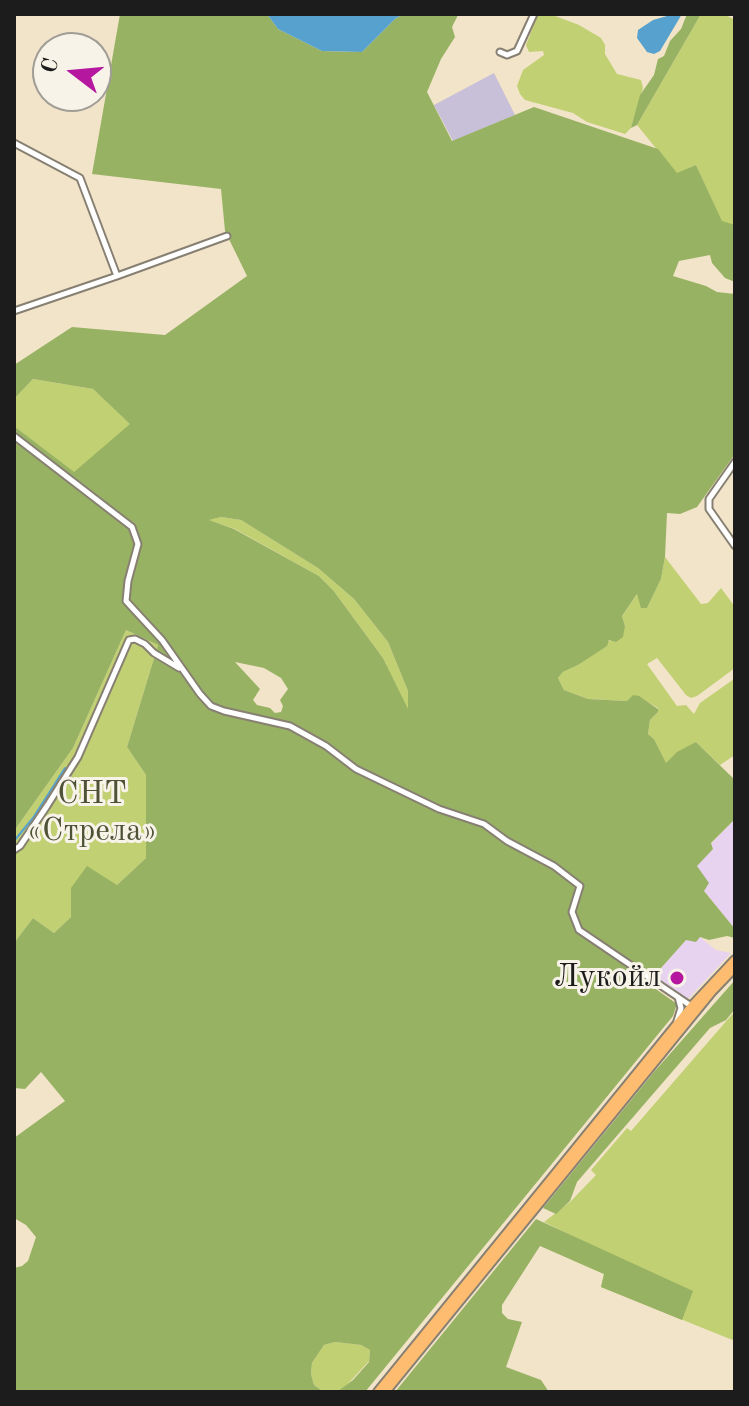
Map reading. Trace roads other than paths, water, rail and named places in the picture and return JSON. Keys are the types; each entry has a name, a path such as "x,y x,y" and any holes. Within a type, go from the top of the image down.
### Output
{"main road":[{"path":"385,1392 735,960"},
{"path":"378,1392 675,1026 735,967"}],"street":[{"path":"500,52 507,55 517,51 534,14"},
{"path":"14,143 80,178 117,276"},
{"path":"14,311 227,236"},
{"path":"14,436 132,527 138,544 126,601 162,640 211,706 290,726 326,746 356,769 439,809 484,824 507,841 554,866 580,886 572,912 579,930 694,1008"},
{"path":"734,464 709,499 709,509 735,546"},
{"path":"14,850 20,846 78,757 129,640 135,639 145,644 183,670"},
{"path":"675,1026 681,1008 677,996"}],"water":[{"path":"267,14 405,14 396,18 362,52 322,51 278,29"},
{"path":"682,14 660,51 654,54 647,52 637,38 638,30 653,20"}],"waterway":[{"path":"14,841 33,818 65,768"}],"place":[{"name":"Лукойл","path":"677,978"}],"park label":[{"name":"СНТ «Стрела»","path":"92,814"}]}
